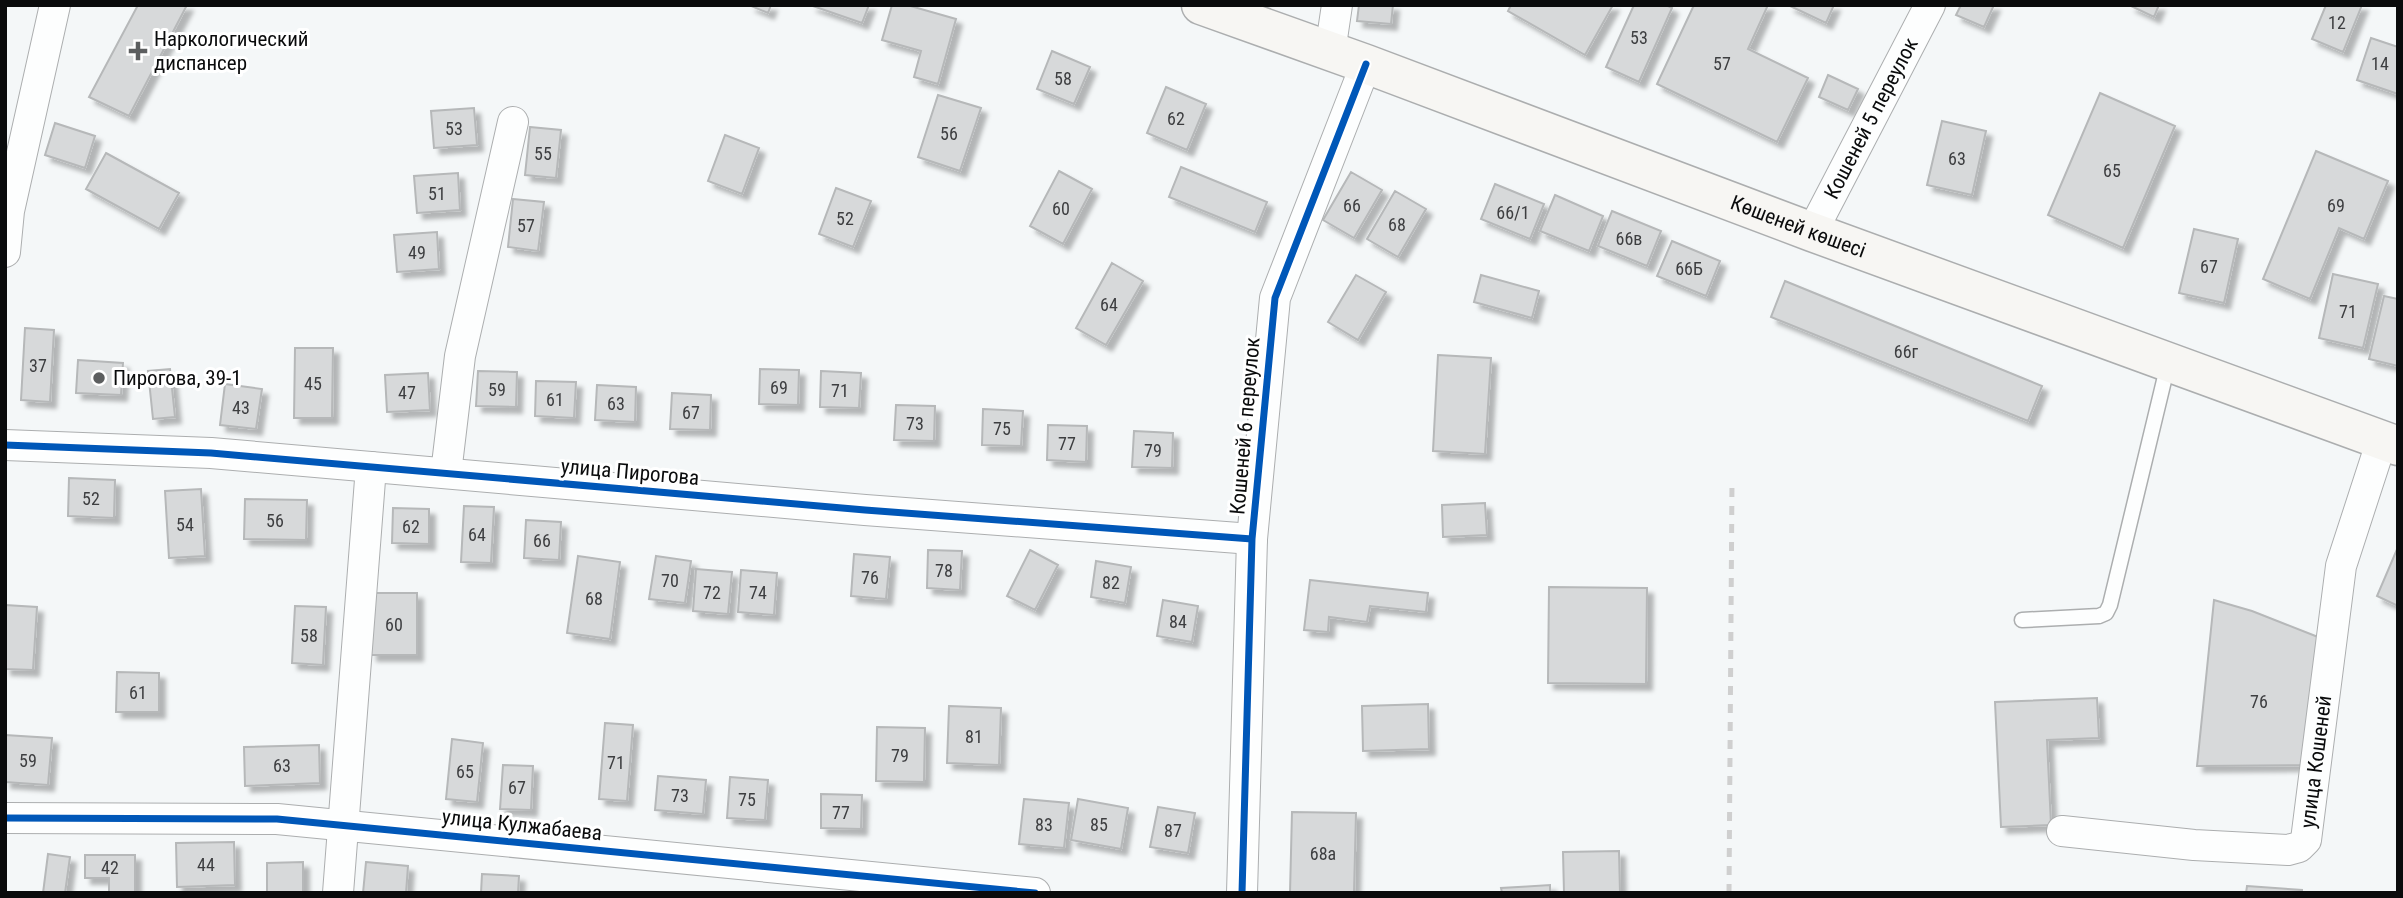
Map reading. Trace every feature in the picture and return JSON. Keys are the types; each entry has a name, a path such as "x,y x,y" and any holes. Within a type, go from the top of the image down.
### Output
{"main road":[{"name":"Көшеней көшесі","path":"1201,5 2390,443"}],"street":[{"path":"5,252 9,211 55,5"},
{"path":"1330,52 1337,5"},
{"name":"Кошеней 5 переулок","path":"1812,232 1930,5"},
{"name":"Кошеней 6 переулок","path":"1242,893 1252,539 1275,298 1366,64"},
{"path":"446,473 460,356 513,122"},
{"name":"улица Кошеней","path":"2062,831 2194,845 2288,850 2299,847 2306,840 2341,566 2390,443"},
{"name":"улица Пирогова","path":"5,445 211,453 865,510 1252,539"},
{"path":"338,893 371,467"},
{"name":"улица Кулжабаева","path":"5,818 277,819 1035,893"}],"lane":[{"path":"2022,620 2099,616 2106,612 2110,605 2168,362"}],"building":[{"name":"Наркологический диспансер","path":"138,5 187,5 129,116 89,97"},
{"path":"749,5 771,5 768,13"},
{"path":"810,5 869,5 862,23"},
{"path":"892,5 907,5 956,19 938,84 914,77 921,51 882,40"},
{"path":"1359,5 1393,5 1391,24 1357,21"},
{"path":"1511,5 1613,5 1585,55 1508,11"},
{"path":"1634,5 1666,5 1672,8 1639,82 1606,67"},
{"path":"1694,5 1768,5 1748,49 1808,78 1777,142 1657,84"},
{"path":"1788,5 1834,5 1826,23"},
{"path":"1961,5 1994,5 1984,27 1956,15"},
{"path":"2129,5 2159,5 2154,17"},
{"path":"2326,5 2362,5 2343,52 2312,39"},
{"path":"2371,38 2398,47 2398,94 2357,80"},
{"path":"1052,51 1090,67 1074,104 1037,89"},
{"path":"1828,75 1858,89 1848,110 1819,97"},
{"path":"1166,87 1206,104 1187,150 1147,133"},
{"path":"2100,93 2175,126 2123,248 2048,215"},
{"path":"938,95 981,108 960,171 918,157"},
{"path":"474,108 477,145 434,148 431,111"},
{"path":"1942,121 1986,131 1972,195 1927,185"},
{"path":"55,123 95,136 85,168 45,155"},
{"path":"530,127 561,130 556,178 525,175"},
{"path":"725,135 759,148 742,194 708,181"},
{"path":"2316,151 2388,181 2364,239 2339,228 2310,299 2263,279"},
{"path":"106,153 179,193 159,229 86,189"},
{"path":"1181,167 1267,202 1255,232 1169,197"},
{"path":"1059,171 1092,189 1063,244 1030,226"},
{"path":"1351,172 1382,190 1354,238 1323,220"},
{"path":"458,173 460,210 417,213 414,176"},
{"path":"1495,184 1544,204 1530,239 1481,219"},
{"path":"836,188 871,201 853,247 819,234"},
{"path":"1395,191 1426,209 1398,257 1367,239"},
{"path":"1555,195 1603,216 1589,251 1540,231"},
{"path":"513,199 544,202 538,251 508,247"},
{"path":"1612,211 1661,231 1647,266 1598,246"},
{"path":"2194,229 2238,239 2224,303 2179,293"},
{"path":"437,232 439,269 397,272 394,235"},
{"path":"1672,241 1720,261 1706,296 1657,276"},
{"path":"1112,263 1143,281 1106,345 1076,328"},
{"path":"2333,274 2378,284 2363,348 2319,338"},
{"path":"1356,275 1386,292 1358,340 1328,322"},
{"path":"1481,275 1539,291 1532,318 1474,302"},
{"path":"1785,281 2042,386 2028,421 1771,317"},
{"path":"2384,296 2398,299 2398,366 2369,359"},
{"path":"25,328 54,330 50,402 21,400"},
{"path":"295,348 333,348 332,418 294,418"},
{"path":"1438,355 1491,358 1485,454 1433,451"},
{"name":"Пирогова, 39-1","path":"78,360 123,363 121,395 76,393"},
{"path":"170,369 175,417 153,419 148,371"},
{"path":"760,369 799,370 798,405 759,404"},
{"path":"478,371 517,372 516,407 476,406"},
{"path":"821,371 861,373 859,408 820,407"},
{"path":"428,373 430,410 387,412 385,375"},
{"path":"536,381 576,382 574,418 535,416"},
{"path":"225,384 262,389 256,429 220,425"},
{"path":"597,385 636,387 635,422 595,420"},
{"path":"672,393 711,395 710,430 670,429"},
{"path":"896,405 935,406 934,441 894,440"},
{"path":"983,409 1023,411 1021,446 982,445"},
{"path":"1048,425 1087,426 1086,462 1047,460"},
{"path":"1134,431 1173,433 1172,468 1132,467"},
{"path":"69,478 115,480 114,518 68,516"},
{"path":"201,489 205,556 169,558 165,491"},
{"path":"245,499 307,500 306,540 244,539"},
{"path":"1485,503 1487,535 1443,537 1442,505"},
{"path":"464,506 494,507 491,563 461,562"},
{"path":"393,508 429,509 429,544 392,543"},
{"path":"526,520 561,522 559,560 524,558"},
{"path":"2398,547 2398,606 2377,596"},
{"path":"928,550 962,551 960,590 927,588"},
{"path":"1030,550 1058,565 1035,610 1007,596"},
{"path":"854,554 890,557 886,599 851,596"},
{"path":"578,556 620,562 610,639 567,633"},
{"path":"656,556 691,561 685,603 649,599"},
{"path":"1096,561 1131,567 1125,603 1091,597"},
{"path":"696,569 732,572 728,614 693,611"},
{"path":"741,570 777,573 774,615 738,612"},
{"path":"1310,580 1428,593 1426,612 1370,606 1367,622 1329,617 1328,632 1304,630"},
{"path":"1549,587 1647,588 1646,684 1548,683"},
{"path":"370,593 417,593 417,655 371,655"},
{"path":"1163,600 1198,606 1192,642 1157,636"},
{"path":"2214,600 2252,611 2318,637 2310,765 2197,766"},
{"path":"5,605 37,607 33,670 5,669"},
{"path":"295,606 326,607 323,665 292,663"},
{"path":"117,672 159,673 159,712 116,712"},
{"path":"2097,698 2099,738 2047,740 2051,825 2001,827 1995,702"},
{"path":"1428,704 1429,749 1363,751 1362,706"},
{"path":"949,706 1001,708 999,765 947,763"},
{"path":"605,723 633,725 627,801 599,799"},
{"path":"877,727 925,728 924,782 876,781"},
{"path":"5,735 52,738 48,785 5,782"},
{"path":"452,739 483,743 477,802 446,799"},
{"path":"319,745 320,783 245,786 244,747"},
{"path":"503,765 533,766 531,810 500,809"},
{"path":"658,776 706,780 703,814 655,810"},
{"path":"730,777 768,780 765,820 727,818"},
{"path":"821,794 862,795 861,829 821,828"},
{"path":"1024,799 1069,803 1064,848 1019,844"},
{"path":"1078,799 1128,808 1121,849 1071,840"},
{"path":"1158,807 1195,813 1188,853 1150,847"},
{"path":"1292,812 1356,813 1354,893 1290,893"},
{"path":"234,842 235,885 177,887 176,843"},
{"path":"1619,851 1620,893 1564,893 1563,852"},
{"path":"48,854 70,857 65,893 43,893"},
{"path":"85,855 135,855 135,893 109,893 109,878 85,878"},
{"path":"303,862 303,893 267,893 267,863"},
{"path":"366,862 408,866 406,893 363,893"},
{"path":"482,874 519,876 518,893 481,893"},
{"path":"1550,885 1550,893 1502,893 1501,888"},
{"path":"2247,886 2302,890 2302,893 2246,893"}],"railway":[{"path":"1729,893 1732,480"}],"cycle path":[{"path":"1242,893 1252,539 1275,298 1366,64"},
{"path":"5,445 211,453 865,510 1252,539"},
{"path":"5,818 277,819 1035,893"}],"place":[{"name":"Наркологический диспансер","path":"138,51"},
{"name":"Пирогова, 39-1","path":"99,378"}]}
